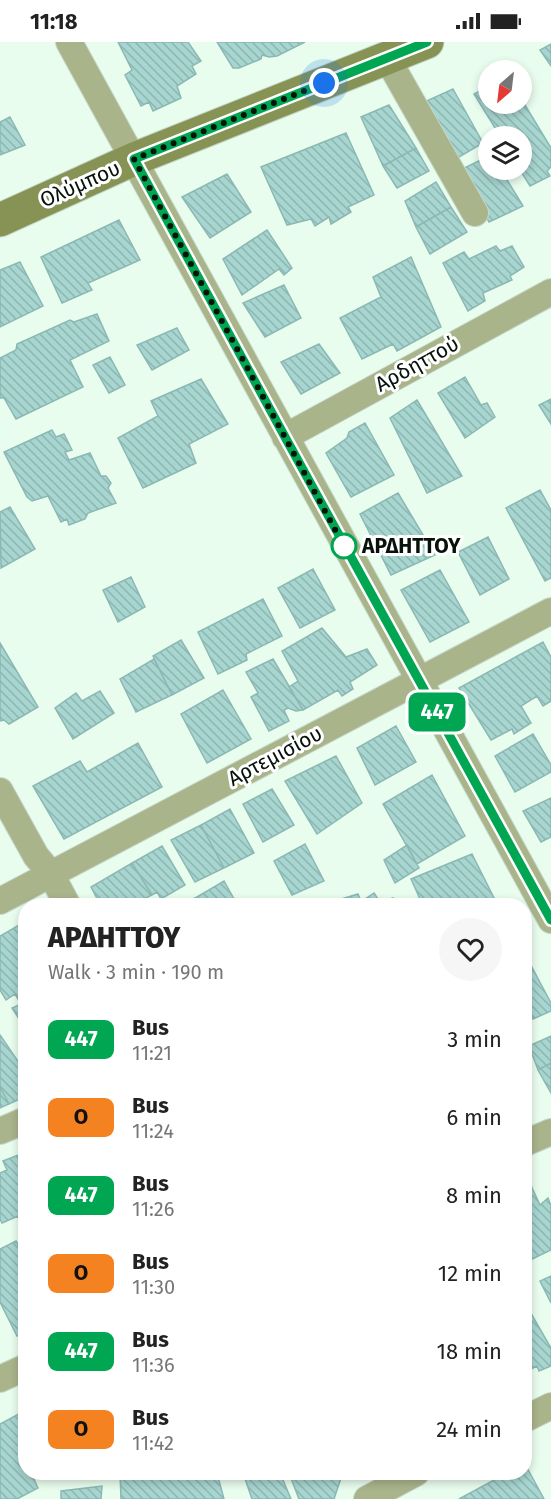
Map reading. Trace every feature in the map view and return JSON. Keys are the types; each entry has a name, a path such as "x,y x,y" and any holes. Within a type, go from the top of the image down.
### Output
{"street":[{"path":"69,42 419,679 543,911"},
{"name":"Ολύμπου","path":"0,220 134,159 427,42"},
{"path":"387,58 474,213"},
{"name":"Αρδηττού","path":"285,437 551,292"},
{"name":"Αρτεμισίου","path":"0,901 551,610"},
{"path":"0,791 36,856 51,874 64,898"},
{"path":"0,1131 18,1123"},
{"path":"532,1140 551,1132"},
{"path":"0,1379 18,1371"},
{"path":"532,1416 551,1406"},
{"path":"383,1489 402,1480"}],"building":[{"path":"118,42 188,42 201,61 192,66 196,74 177,86 181,98 153,111 149,102 141,106 125,75 132,70"},
{"path":"217,42 305,42 277,56 262,55 261,59 239,68 233,68"},
{"path":"551,44 551,66 540,50"},
{"path":"453,89 478,134 478,146 454,160 422,103"},
{"path":"389,105 416,148 383,166 361,117"},
{"path":"486,114 530,114 551,148 551,167 547,171 550,176 530,186 526,180 532,180 532,126 494,126"},
{"path":"10,117 25,145 0,155 0,122"},
{"path":"346,133 374,195 348,207 351,212 331,224 329,217 315,226 311,219 287,225 261,167"},
{"path":"416,148 429,171 397,188 383,166"},
{"path":"478,161 478,180 507,180 523,206 489,222 460,170"},
{"path":"227,174 251,212 210,238 182,197"},
{"path":"436,182 451,207 416,227 405,201"},
{"path":"451,207 467,232 430,254 416,227"},
{"path":"119,220 140,260 88,283 92,290 62,303 41,257"},
{"path":"267,230 292,268 284,275 279,269 242,295 223,259"},
{"path":"496,246 500,251 512,246 524,267 510,276 512,280 483,293 485,301 468,311 443,263 464,252 469,259"},
{"path":"411,257 441,327 397,351 393,344 362,359 340,318 381,297 373,277"},
{"path":"20,262 43,306 0,327 0,270"},
{"path":"284,285 301,318 265,337 243,303"},
{"path":"97,314 109,341 70,360 83,387 16,419 4,398 0,398 0,358 16,350 17,344 70,320 74,322"},
{"path":"177,328 189,350 152,370 137,345"},
{"path":"319,344 340,373 301,394 281,362"},
{"path":"110,357 125,385 109,393 93,365"},
{"path":"465,377 481,405 487,403 495,417 465,438 438,393"},
{"path":"201,379 228,424 189,444 196,463 143,488 118,438 158,416 151,401"},
{"path":"551,399 551,424 539,405"},
{"path":"417,400 462,476 427,493 390,418"},
{"path":"365,423 394,475 351,497 326,453 347,438 349,432"},
{"path":"52,430 56,437 64,434 72,450 65,452 69,460 90,453 101,476 106,476 111,483 108,488 116,503 88,513 85,519 69,525 67,519 61,522 48,496 32,501 27,497 4,452"},
{"path":"540,490 551,510 551,578 545,581 506,508"},
{"path":"398,493 435,555 391,575 360,514"},
{"path":"10,507 35,549 1,568 0,512"},
{"path":"488,537 509,579 480,595 458,552"},
{"path":"313,569 335,610 300,628 278,588"},
{"path":"440,570 469,622 430,642 401,590"},
{"path":"131,577 145,607 118,622 103,590"},
{"path":"263,599 282,636 246,654 247,660 218,674 198,632"},
{"path":"322,628 346,657 367,649 377,665 350,682 353,689 342,696 338,690 303,710 289,687 298,681 282,651"},
{"path":"181,640 204,678 172,695 153,656"},
{"path":"543,642 551,657 551,701 543,706 537,696 521,706 531,723 514,734 512,729 491,740 459,688"},
{"path":"0,643 38,707 9,724 4,720 0,721"},
{"path":"154,659 172,695 136,712 120,679"},
{"path":"273,659 303,710 296,711 288,708 284,710 289,721 269,731 251,697 258,693 246,672"},
{"path":"223,690 251,739 207,763 181,714"},
{"path":"100,691 114,713 73,739 55,708 76,693 82,701"},
{"path":"396,726 416,762 375,785 357,748"},
{"path":"533,734 551,765 551,772 515,792 495,756"},
{"path":"138,743 162,787 64,839 33,786 80,761 87,772"},
{"path":"336,756 362,803 317,834 285,781"},
{"path":"432,775 465,836 417,864 383,804"},
{"path":"272,789 294,825 263,842 243,804"},
{"path":"551,798 551,837 541,842 523,811"},
{"path":"230,809 254,853 224,868 201,825"},
{"path":"201,825 224,868 195,882 171,840"},
{"path":"305,844 324,881 292,895 274,861"},
{"path":"407,845 419,868 395,883 384,860"},
{"path":"162,846 185,885 163,898 157,892 152,895 132,863"},
{"path":"472,854 494,898 419,898 411,879"},
{"path":"132,863 152,895 146,898 97,898 91,887"},
{"path":"224,881 234,898 195,898"},
{"path":"374,893 377,898 366,898"},
{"path":"358,894 360,898 345,898"},
{"path":"18,926 18,999 15,994 6,1000 0,990 0,936"},
{"path":"532,967 551,1003 551,1011 533,1019"},
{"path":"18,1005 18,1017 12,1008"},
{"path":"0,1035 18,1061 18,1100 9,1104 0,1087"},
{"path":"551,1036 551,1063 538,1070 532,1054 532,1045"},
{"path":"551,1063 551,1093 538,1070"},
{"path":"0,1087 9,1104 0,1108"},
{"path":"18,1155 18,1216 2,1223 0,1219 0,1173 7,1170 3,1161"},
{"path":"532,1188 540,1205 548,1198 551,1206 551,1250 532,1259"},
{"path":"16,1241 18,1244 17,1336 0,1302 0,1249"},
{"path":"551,1276 551,1303 540,1281"},
{"path":"532,1315 551,1348 551,1366 539,1371 537,1366 532,1368"},
{"path":"18,1414 18,1480 34,1480 38,1488 17,1499 0,1499 0,1424"},
{"path":"532,1477 544,1499 459,1499 494,1480 532,1480"},
{"path":"120,1480 219,1480 224,1499 121,1499"},
{"path":"245,1480 283,1480 291,1499 252,1499"},
{"path":"292,1480 340,1480 334,1499 299,1499"},
{"path":"102,1486 101,1499 61,1499 61,1491"}],"bus line":[{"name":"447","path":"427,42 134,159 345,548 551,920"}],"place":[{"name":"ΑΡΔΗΤΤΟΥ","path":"344,546"}],"route":[{"path":"324,83 134,159 345,548 344,546"}]}
